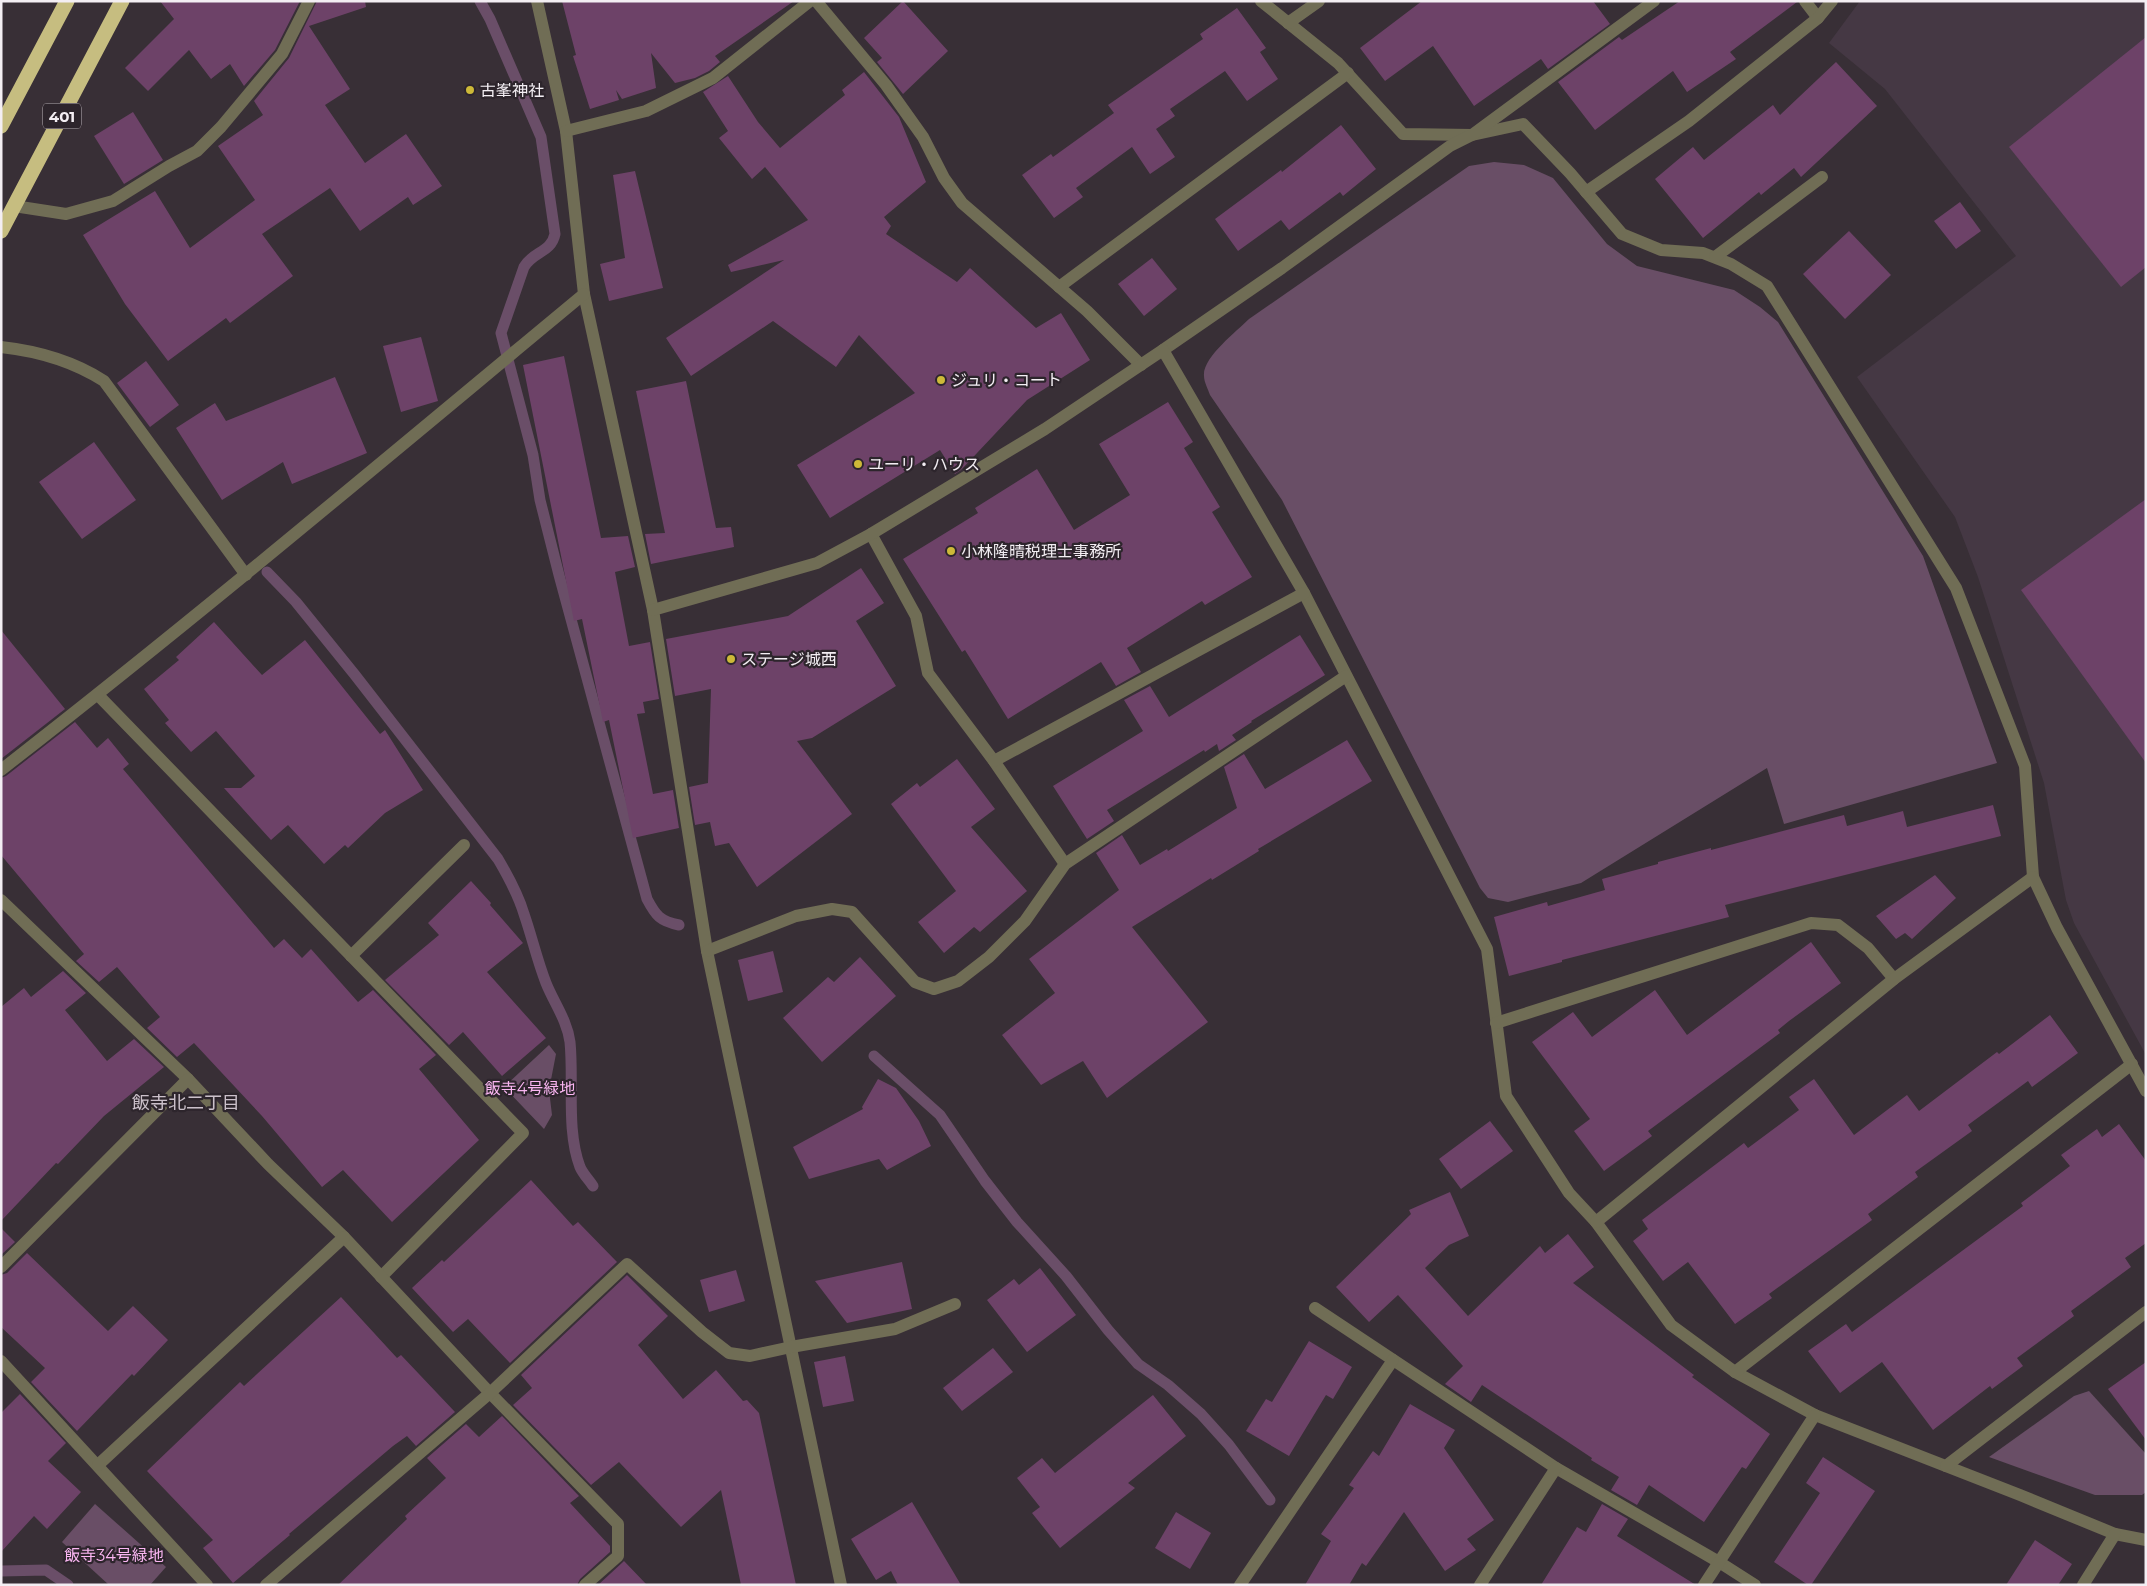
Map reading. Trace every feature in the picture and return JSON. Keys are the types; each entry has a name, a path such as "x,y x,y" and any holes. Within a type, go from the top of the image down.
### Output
{"highway":[{"path":"1,126 67,1"},
{"name":"401","path":"1,231 122,1"}],"street":[{"path":"14,206 66,214 113,201 197,151 282,54 309,1"},
{"path":"537,1 566,131 584,294 653,610 708,951 841,1585"},
{"path":"566,131 646,111 705,82 810,1"},
{"path":"816,1 886,85 923,137 944,178 962,203 1087,311 1141,364"},
{"path":"1261,1 1338,63 1403,134 1472,134 1522,124 1586,192 1622,234 1661,250 1703,253 1715,257 1731,264 1767,286 1956,588 2025,766 2033,877 2057,928 2146,1090"},
{"path":"1288,23 1319,1"},
{"path":"653,610 817,563 871,534 1045,429 1282,268 1450,146 1472,134 1654,1"},
{"path":"1805,1 1818,18"},
{"path":"1586,192 1688,121 1818,18 1832,1"},
{"path":"1059,287 1348,73"},
{"path":"1715,257 1822,177"},
{"path":"1,770 246,574 584,294"},
{"path":"1,347 31,350 83,368 104,381 246,574"},
{"path":"1163,350 1304,593 1487,949 1506,1096 1569,1193 1596,1222 1671,1325 1735,1372 1814,1415 2115,1534 2146,1540"},
{"path":"871,534 916,616 928,673 994,761 1065,864"},
{"path":"994,761 1304,593"},
{"path":"708,951 796,916 832,909 852,912 915,982 934,989 958,981 989,957 1025,921 1065,864 1346,676"},
{"path":"98,694 523,1133 381,1277"},
{"path":"351,956 464,845"},
{"path":"1596,1222 1894,979 2033,877"},
{"path":"1,900 188,1079 268,1164 344,1237 490,1393 618,1524 618,1556 585,1585"},
{"path":"1496,1023 1811,923 1838,925 1868,948 1894,979"},
{"path":"1735,1372 2132,1064"},
{"path":"1,1267 188,1079"},
{"path":"98,1465 344,1237"},
{"path":"266,1585 490,1393 627,1264 729,1354 750,1356 791,1347 895,1330 955,1304"},
{"path":"1315,1308 1556,1468 1719,1562 1755,1585"},
{"path":"1946,1466 2146,1312"},
{"path":"1240,1585 1393,1360"},
{"path":"1,1361 207,1585"},
{"path":"1704,1585 1814,1415"},
{"path":"1480,1585 1556,1468"},
{"path":"2083,1585 2115,1534"}],"shaded area":[{"path":"1860,1 2146,1 2146,1055 2074,923 2066,900 2044,783 1978,577 1955,517 1857,377 2016,256 1885,89 1829,43"}],"green space":[{"path":"1494,162 1524,165 1553,178 1607,244 1637,266 1734,290 1760,307 1778,322 1923,556 1997,763 1784,824 1767,768 1581,883 1508,902 1488,898 1480,888 1282,500 1210,395 1204,376 1208,361 1214,353 1249,319 1469,166"},
{"name":"飯寺4号緑地","path":"549,1045 556,1054 549,1090 552,1115 544,1129 504,1087"},
{"path":"2089,1391 2146,1454 2146,1492 2142,1495 2095,1495 1989,1457 2074,1396"},
{"name":"飯寺34号緑地","path":"95,1504 166,1567 150,1585 109,1585 62,1542"}],"building":[{"path":"160,1 300,1 275,50 244,86 230,64 211,79 189,50 148,91 125,68 174,19"},
{"path":"317,1 365,1 366,7 309,26 350,89 325,105 365,163 406,134 442,186 413,205 408,197 360,231 330,188 262,234 293,276 230,323 226,318 168,361 125,304 83,235 155,191 190,248 255,200 218,146 263,115 254,101 289,58"},
{"path":"562,1 794,1 715,56 720,62 709,71 695,78 675,83 651,53 656,88 622,99 616,90 619,100 590,109 573,56 576,55"},
{"path":"903,1 948,51 903,94 877,62 882,58 864,38"},
{"path":"1422,1 1593,1 1610,24 1548,69 1541,59 1474,106 1433,46 1385,81 1360,48"},
{"path":"1680,1 1797,2 1730,52 1736,59 1687,92 1673,71 1595,130 1558,82 1619,37 1622,40"},
{"path":"1237,8 1266,48 1260,52 1278,79 1247,101 1225,71 1170,109 1175,116 1156,129 1175,157 1150,174 1132,147 1076,188 1083,197 1054,218 1022,175 1051,154 1053,157 1114,113 1108,105 1203,39 1200,34"},
{"path":"2146,37 2146,267 2121,287 2009,147"},
{"path":"1836,62 1877,106 1801,177 1794,168 1761,195 1759,192 1703,238 1655,179 1693,147 1704,160 1773,105 1780,115"},
{"path":"864,72 899,117 926,182 884,217 891,226 886,234 957,282 970,268 1036,328 1061,313 1090,360 1027,400 961,470 955,474 940,450 830,518 797,465 915,393 859,335 836,367 773,321 691,376 666,338 784,260 731,272 728,265 808,220 765,167 752,179 719,138 728,131 703,92 728,76 758,122 780,148 845,95 842,90"},
{"path":"133,112 163,160 124,184 94,136"},
{"path":"1341,125 1376,169 1343,196 1340,192 1289,230 1281,220 1238,251 1215,219 1281,170 1282,172"},
{"path":"635,171 663,288 609,301 600,264 625,258 613,175"},
{"path":"1960,202 1981,231 1956,249 1934,221"},
{"path":"1849,231 1891,275 1845,319 1803,274"},
{"path":"1152,258 1177,289 1144,316 1118,284"},
{"path":"421,337 438,401 401,412 383,346"},
{"path":"564,356 601,538 628,536 635,567 615,572 629,646 650,642 659,699 643,702 645,713 637,714 653,794 673,790 679,828 633,838 609,720 603,722 582,619 574,621 523,365"},
{"path":"146,361 179,405 150,427 117,383"},
{"path":"335,377 367,453 292,484 283,462 222,500 176,428 215,403 226,421"},
{"path":"686,381 716,528 731,527 734,547 651,564 645,534 665,533 636,391"},
{"path":"1168,402 1193,442 1184,448 1220,507 1212,512 1252,577 1205,605 1202,601 1127,648 1141,672 1116,686 1101,662 1008,719 965,650 962,652 903,559 978,513 975,508 1037,469 1074,530 1130,495 1099,444"},
{"path":"94,442 136,500 82,539 39,482"},
{"path":"2146,499 2146,763 2021,590"},
{"path":"861,568 884,603 856,621 896,686 812,738 797,741 852,814 757,887 729,843 715,846 710,822 695,825 689,787 708,783 711,689 675,696 666,639 788,616"},
{"path":"214,622 262,675 305,640 380,734 385,730 423,790 385,813 348,848 345,845 324,864 288,825 271,840 224,788 241,788 255,776 216,731 191,752 165,723 169,720 144,689 179,660 176,657"},
{"path":"1,630 65,709 1,759"},
{"path":"1300,635 1325,675 1251,721 1232,735 1236,740 1219,751 1217,744 1205,752 1204,750 1107,810 1114,821 1087,839 1053,786 1143,731 1124,700 1150,686 1169,717"},
{"path":"75,722 97,748 108,738 129,764 123,769 274,948 284,939 302,958 311,949 358,1002 373,990 436,1055 419,1069 479,1140 392,1222 343,1170 322,1187 262,1116 194,1043 177,1057 147,1028 160,1017 117,967 99,982 76,961 84,954 1,855 1,778"},
{"path":"1347,740 1372,781 1132,927 1208,1022 1107,1098 1083,1061 1041,1085 1002,1035 1055,993 1029,959 1119,890 1096,853 1122,835 1140,865 1167,849 1168,851 1237,808 1224,767 1244,754 1265,789"},
{"path":"957,759 995,809 971,827 1027,891 980,932 974,927 944,953 918,922 956,891 891,804 917,783 920,787"},
{"path":"1993,805 2001,836 1725,905 1729,917 1562,960 1562,962 1509,976 1494,917 1547,902 1548,906 1605,890 1602,879 1658,864 1658,862 1844,815 1847,826 1903,811 1907,827"},
{"path":"1935,875 1956,898 1912,939 1905,933 1896,939 1876,916"},
{"path":"471,881 523,943 487,972 546,1038 502,1076 463,1032 449,1045 385,980 439,935 428,923"},
{"path":"1811,942 1841,983 1778,1030 1780,1033 1648,1131 1652,1136 1604,1171 1574,1131 1590,1119 1532,1042 1573,1012 1592,1037 1655,990 1687,1035"},
{"path":"773,951 783,992 748,1001 738,960"},
{"path":"860,957 896,996 822,1062 783,1018 828,977 834,982"},
{"path":"63,971 86,993 65,1010 107,1061 134,1039 164,1067 104,1116 1,1221 1,1007 24,988 31,997"},
{"path":"2050,1015 2078,1053 2032,1087 2028,1081 1968,1125 1972,1131 1915,1172 1918,1177 1868,1214 1872,1220 1769,1294 1772,1298 1735,1324 1688,1262 1663,1281 1633,1241 1648,1229 1642,1220 1744,1143 1748,1148 1799,1110 1789,1097 1814,1079 1854,1135 1907,1095 1919,1111"},
{"path":"878,1079 896,1088 919,1121 931,1146 887,1170 879,1159 809,1179 793,1147 863,1109 862,1107"},
{"path":"1490,1121 1513,1151 1461,1189 1439,1159"},
{"path":"2119,1124 2146,1161 2146,1243 2125,1258 2131,1267 2071,1311 2074,1316 2017,1358 2023,1366 1992,1389 1990,1386 1933,1430 1882,1362 1840,1393 1808,1351 1846,1324 1852,1332 2023,1206 2021,1203 2070,1166 2061,1155 2097,1129 2102,1137"},
{"path":"531,1180 573,1226 578,1222 617,1262 510,1363 468,1319 453,1332 412,1288 442,1260 444,1262"},
{"path":"1450,1192 1469,1236 1449,1245 1425,1268 1468,1316 1540,1246 1545,1253 1568,1234 1594,1267 1573,1283 1694,1375 1692,1377 1770,1434 1746,1469 1742,1467 1704,1522 1649,1485 1637,1505 1611,1490 1619,1477 1482,1385 1471,1402 1445,1384 1463,1366 1398,1295 1369,1322 1336,1287 1411,1214 1409,1210"},
{"path":"1,1228 15,1242 1,1255"},
{"path":"27,1253 108,1331 133,1306 168,1340 77,1431 31,1382 45,1368 1,1327 1,1275 7,1273"},
{"path":"902,1262 912,1309 847,1323 815,1281"},
{"path":"1040,1268 1076,1315 1027,1352 987,1300 1014,1279 1019,1285"},
{"path":"736,1270 745,1301 709,1312 700,1280"},
{"path":"627,1275 668,1316 638,1345 683,1399 716,1370 743,1401 747,1400 759,1413 796,1585 741,1585 721,1490 681,1527 619,1462 591,1485 513,1405 532,1388 521,1375"},
{"path":"341,1297 397,1358 401,1355 455,1412 416,1446 407,1436 393,1446 233,1583 203,1548 213,1540 147,1471 240,1382 244,1386"},
{"path":"1309,1341 1352,1367 1333,1399 1326,1395 1289,1456 1246,1431 1266,1399 1272,1402"},
{"path":"993,1348 1013,1372 962,1411 943,1388"},
{"path":"845,1356 854,1401 823,1407 814,1362"},
{"path":"2146,1362 2146,1440 2108,1389"},
{"path":"20,1394 66,1443 48,1461 81,1492 47,1529 34,1516 1,1552 1,1413"},
{"path":"1153,1395 1186,1436 1128,1483 1135,1488 1060,1548 1032,1513 1040,1507 1017,1478 1042,1458 1055,1473"},
{"path":"1410,1404 1455,1430 1444,1448 1494,1520 1467,1539 1476,1550 1445,1571 1404,1512 1366,1566 1362,1563 1349,1585 1305,1585 1331,1541 1321,1534 1354,1488 1349,1485 1373,1451 1379,1456"},
{"path":"502,1416 579,1496 570,1503 610,1546 610,1552 580,1579 577,1585 338,1585 407,1519 405,1516 446,1478 427,1458 466,1424 479,1437"},
{"path":"1823,1457 1875,1491 1811,1585 1808,1585 1774,1562 1820,1493 1806,1483"},
{"path":"912,1502 961,1585 898,1585 891,1571 876,1580 851,1539"},
{"path":"1602,1504 1628,1519 1617,1536 1696,1585 1541,1585 1577,1527 1586,1532"},
{"path":"1176,1512 1211,1533 1190,1569 1155,1548"},
{"path":"2035,1540 2072,1564 2058,1585 2006,1585"},
{"path":"623,1562 647,1585 598,1585"}],"waterway":[{"path":"480,1 490,19 541,137 555,234 550,245 532,258 524,267 501,333 533,455 540,500 559,575 647,899 659,917 667,922 679,925"},
{"path":"267,572 296,602 355,675 498,859 516,892 546,983 568,1034 571,1057 573,1137 580,1167 593,1186"},
{"path":"874,1056 940,1115 985,1181 1017,1222 1066,1276 1108,1330 1138,1364 1168,1385 1201,1414 1229,1445 1270,1500"},
{"path":"1,1571 46,1570 68,1585"}],"place":[{"name":"古峯神社","path":"470,90"},
{"name":"ジュリ・コート","path":"941,380"},
{"name":"ユーリ・ハウス","path":"858,464"},
{"name":"小林隆晴税理士事務所","path":"951,551"},
{"name":"ステージ城西","path":"731,659"}],"district":[{"name":"飯寺北二丁目","path":"186,1103"}]}
